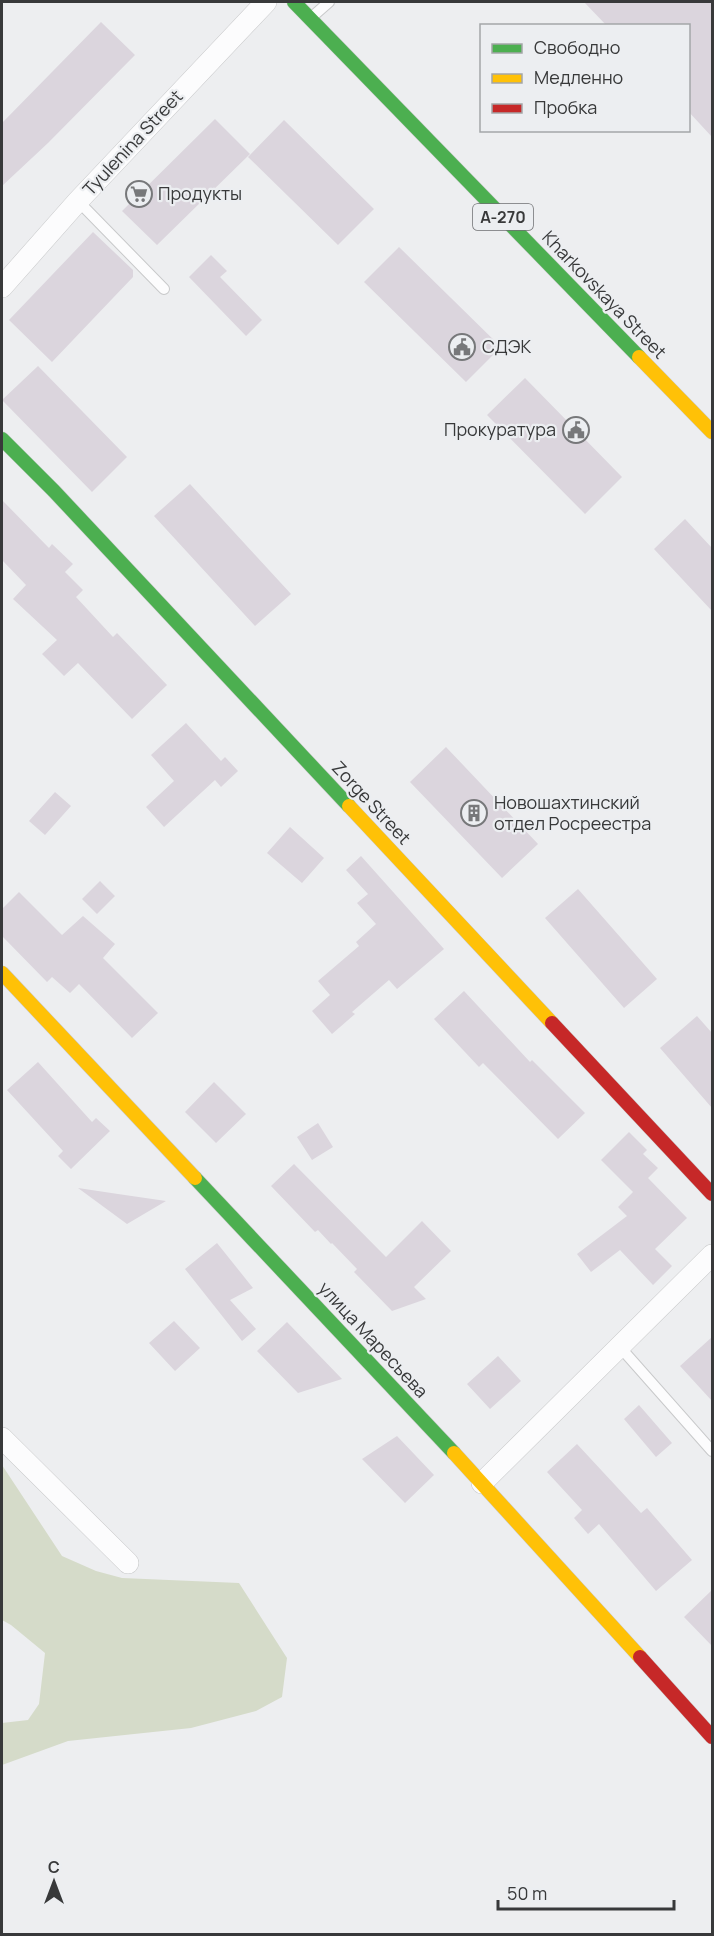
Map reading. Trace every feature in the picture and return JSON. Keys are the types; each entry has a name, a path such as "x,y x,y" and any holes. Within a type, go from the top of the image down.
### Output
{"main road":[{"name":"Kharkovskaya Street","path":"294,2 712,432"},
{"name":"Zorge Street","path":"2,439 62,499 712,1194"},
{"name":"улица Маресьева","path":"2,973 482,1483 712,1737"}],"street":[{"name":"Tyulenina Street","path":"2,287 78,201 266,2"},
{"path":"482,1483 712,1255"},
{"path":"2,1438 128,1563"}],"lane":[{"path":"311,19 329,2"},
{"path":"78,201 164,289"},
{"path":"620,1347 712,1451"}],"green space":[{"path":"2,1465 62,1556 96,1571 122,1578 239,1583 287,1658 282,1697 256,1711 191,1728 68,1741 2,1765 2,1723 28,1720 39,1704 45,1653 2,1620"}],"building":[{"path":"584,2 712,2 712,137 690,113 690,24 605,24"},
{"path":"101,22 135,55 2,186 2,123"},
{"path":"215,119 250,154 157,245 122,211"},
{"path":"284,120 374,209 338,245 248,157"},
{"path":"93,232 133,270 133,277 52,362 9,320"},
{"path":"399,247 501,347 466,382 364,282"},
{"path":"211,255 227,271 220,277 262,320 246,336 189,277"},
{"path":"38,366 127,457 92,492 2,400"},
{"path":"525,378 622,477 585,514 487,415"},
{"path":"190,484 291,594 255,626 154,516"},
{"path":"2,500 49,548 52,544 73,564 65,572 83,590 76,597 113,637 117,633 167,685 132,719 78,663 64,676 42,654 57,640 13,599 26,585 2,560"},
{"path":"685,519 712,548 712,611 654,549"},
{"path":"186,723 221,761 225,757 238,771 221,787 215,780 164,827 146,807 174,781 151,755"},
{"name":"Новошахтинский отдел Росреестра","path":"446,747 538,844 502,878 410,782"},
{"path":"55,792 71,806 45,835 29,821"},
{"path":"290,827 324,858 302,883 267,853"},
{"path":"361,856 444,949 397,989 389,980 352,1012 355,1014 332,1034 312,1011 330,995 318,981 359,946 356,942 376,924 357,903 368,894 346,870"},
{"path":"100,881 115,896 97,914 82,899"},
{"path":"578,889 657,979 624,1008 545,918"},
{"path":"19,892 62,935 83,916 115,944 103,958 158,1013 132,1038 79,984 70,993 52,977 47,982 2,936 2,909"},
{"path":"464,991 530,1062 532,1060 585,1113 558,1139 483,1063 479,1067 434,1019"},
{"path":"697,1016 712,1033 712,1108 660,1048"},
{"path":"38,1062 92,1122 96,1118 110,1131 71,1169 58,1156 63,1151 7,1090"},
{"path":"214,1082 246,1114 216,1143 185,1112"},
{"path":"318,1123 333,1147 312,1160 297,1137"},
{"path":"629,1132 647,1150 643,1154 658,1168 648,1178 687,1218 655,1249 672,1266 653,1285 620,1250 591,1272 577,1254 627,1216 618,1207 633,1192 601,1160"},
{"path":"294,1164 386,1257 422,1221 451,1251 414,1287 426,1299 392,1311 354,1272 357,1269 332,1243 318,1230 315,1232 271,1186"},
{"path":"78,1188 118,1194 166,1201 127,1224"},
{"path":"217,1243 253,1288 230,1300 256,1329 242,1341 185,1269"},
{"path":"174,1321 200,1348 175,1371 149,1343"},
{"path":"287,1322 342,1379 298,1393 257,1351"},
{"path":"712,1337 712,1401 680,1366"},
{"path":"498,1356 521,1381 490,1409 467,1384"},
{"path":"639,1405 672,1443 656,1457 624,1419"},
{"path":"397,1436 434,1475 405,1503 362,1459"},
{"path":"577,1444 641,1513 647,1508 692,1560 656,1591 599,1524 588,1534 574,1518 582,1510 547,1472"},
{"path":"712,1590 712,1646 684,1617"}],"traffic: fast":[{"path":"294,2 639,357"},
{"path":"2,439 54,491 349,806"},
{"path":"195,1178 454,1453"}],"traffic: slow":[{"path":"639,357 712,432"},
{"path":"349,806 552,1023"},
{"path":"2,973 195,1178"},
{"path":"454,1453 640,1657"}],"traffic: jam":[{"path":"552,1023 712,1194"},
{"path":"640,1657 712,1737"}],"place":[{"name":"Продукты","path":"139,194"},
{"name":"СДЭК","path":"462,347"},
{"name":"Прокуратура","path":"576,430"},
{"name":"Новошахтинский отдел Росреестра","path":"474,813"}]}
